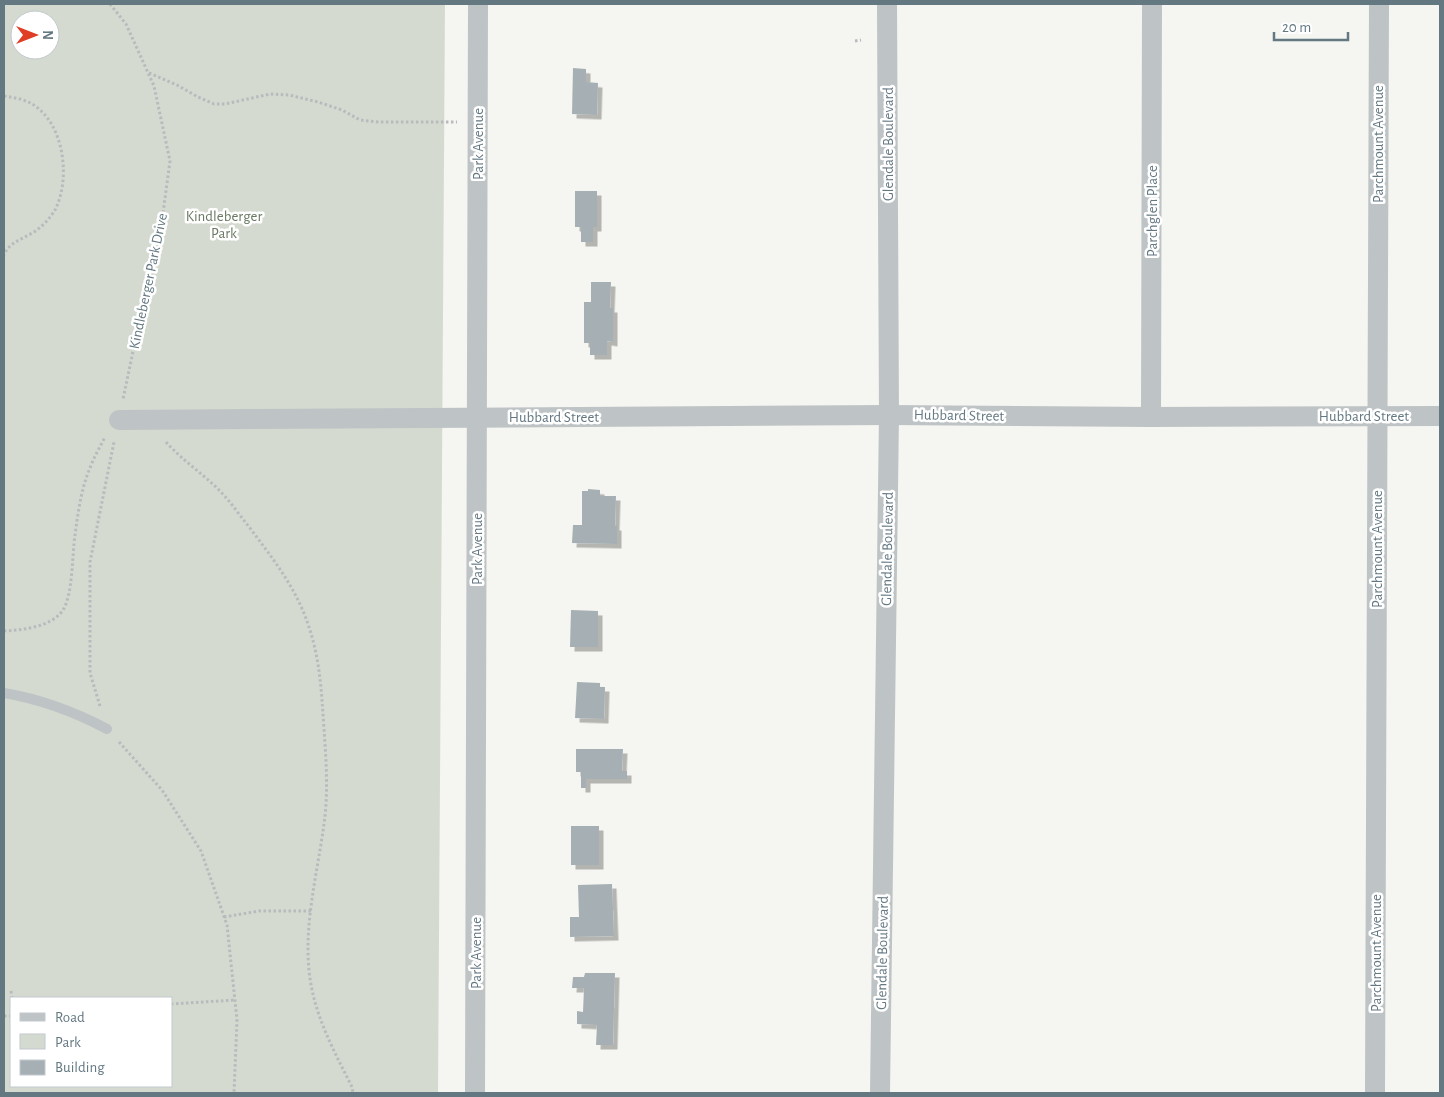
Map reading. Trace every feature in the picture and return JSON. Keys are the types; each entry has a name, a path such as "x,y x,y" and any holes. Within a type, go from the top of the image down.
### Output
{"street":[{"name":"Park Avenue","path":"475,1093 478,4"},
{"name":"Glendale Boulevard","path":"880,1093 889,415 887,4"},
{"name":"Parchglen Place","path":"1151,417 1152,4"},
{"name":"Parchmount Avenue","path":"1375,1093 1379,4"},
{"name":"Hubbard Street","path":"477,418 889,415 1151,417 1440,416"},
{"path":"119,420 477,418"}],"lane":[{"path":"4,693 79,714 107,730"}],"path":[{"name":"Kindleberger Park Drive","path":"110,4 126,24 154,86 170,161 159,243 139,324 90,562 90,673 107,730 162,790 201,851 227,925 237,1020 234,1093"},
{"path":"855,41 861,40"},
{"path":"148,73 214,104 226,104 270,94 289,95 342,110 360,120 378,122 478,122"},
{"path":"4,96 28,101 40,110 58,136 62,149 63,164 63,179 55,210 43,225 13,244 6,250 4,255"},
{"path":"4,631 22,630 52,619 62,611 68,600 75,534 84,485 90,467 107,432 119,420"},
{"path":"147,420 174,451 220,491 279,568 292,588 303,611 315,644 320,672 327,789 324,828 311,911 309,969 316,1007 353,1093"},
{"path":"224,917 259,911 311,911"},
{"path":"11,991 12,997"},
{"path":"172,1004 235,1000"}],"green space":[{"name":"Kindleberger Park","path":"4,4 445,4 438,1093 4,1093"}],"building":[{"path":"573,68 586,69 586,82 598,83 597,115 572,114"},
{"path":"575,191 597,191 597,227 593,227 593,242 581,242 581,227 575,227"},
{"path":"591,282 611,282 610,308 613,308 613,342 607,341 607,355 590,355 590,343 584,343 584,302 591,302"},
{"path":"588,489 600,490 600,496 616,496 615,526 617,526 617,544 572,543 573,525 582,525 582,491 588,491"},
{"path":"571,610 598,611 598,647 570,647"},
{"path":"577,682 600,683 600,687 605,687 604,719 575,718"},
{"path":"576,749 623,749 622,771 627,771 627,779 586,779 586,788 581,788 581,772 576,772"},
{"path":"571,826 599,826 599,865 571,865"},
{"path":"612,884 614,936 570,937 570,917 579,917 578,885"},
{"path":"585,973 615,973 613,1045 596,1045 597,1025 577,1024 577,1011 583,1012 584,988 572,988 573,977 584,977"}]}
